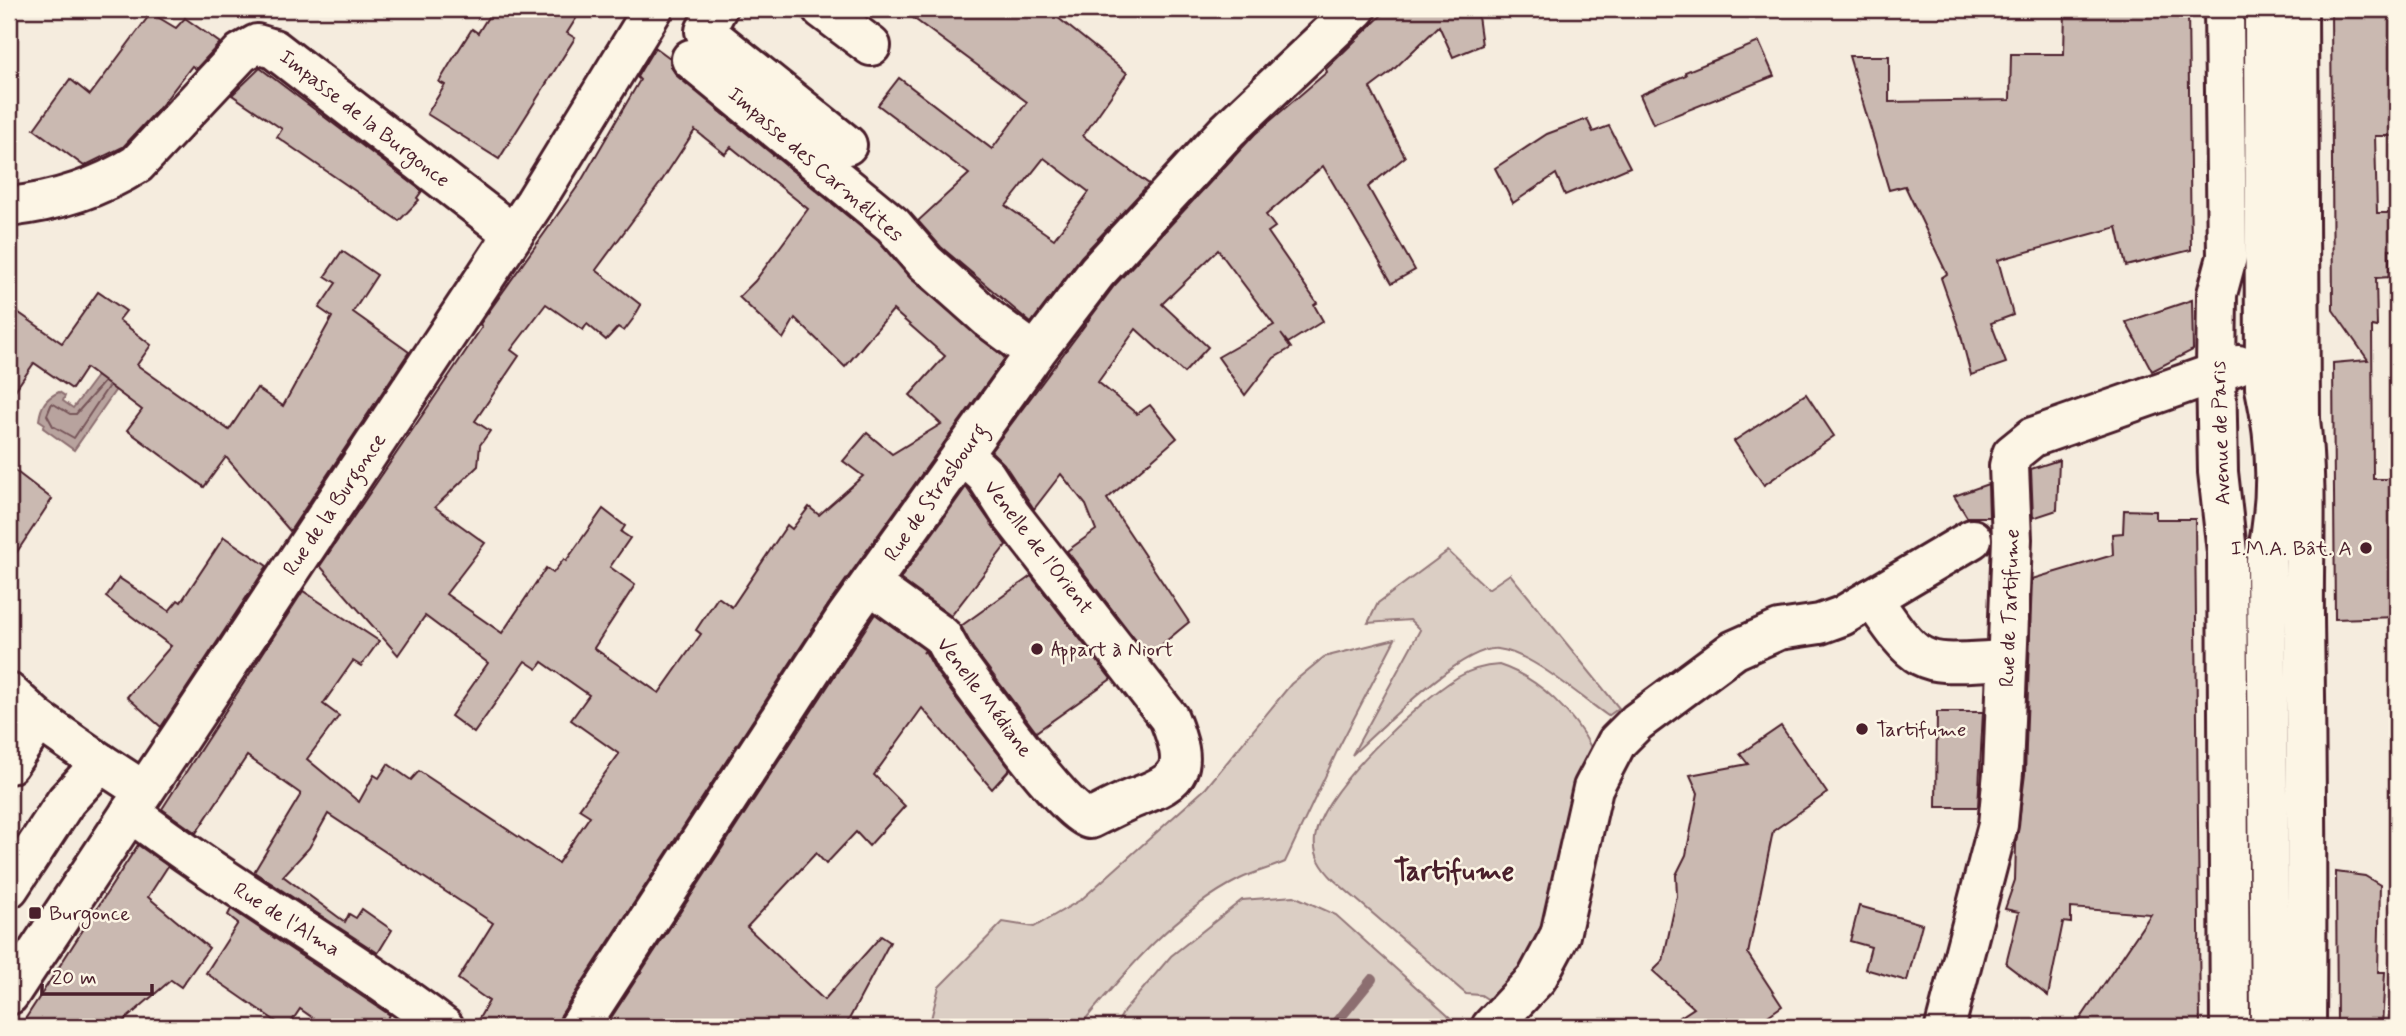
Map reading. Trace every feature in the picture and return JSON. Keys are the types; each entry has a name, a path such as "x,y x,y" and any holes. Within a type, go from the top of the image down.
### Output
{"street":[{"name":"Rue de la Burgonce","path":"9,995 513,234 653,9"},
{"path":"717,9 705,30 847,145"},
{"path":"822,9 871,46"},
{"name":"Rue de Strasbourg","path":"579,1027 870,584 1035,353 1097,272 1227,131 1356,9"},
{"name":"Avenue de Paris","path":"2224,9 2227,257 2217,294 2216,370 2218,472 2227,552 2230,1027"},
{"path":"2264,9 2265,376 2278,471 2275,516 2266,559 2270,1027"},
{"path":"2298,9 2300,419 2307,470 2303,544 2308,892 2306,1027"},
{"name":"Impasse de la Burgonce","path":"9,207 74,192 116,177 137,164 240,52 257,44 274,48 513,234"},
{"name":"Impasse des Carmélites","path":"691,59 893,225 925,262 989,319 1035,353"},
{"name":"Rue de Tartifume","path":"1945,1027 1998,825 2003,772 2012,538 2008,466 2012,454 2033,437 2216,370 2239,365 2265,376"},
{"name":"Venelle de l'Orient","path":"962,454 986,477 1011,515 1129,663 1169,718 1180,744 1181,763 1166,785 1090,819"},
{"path":"1491,1027 1536,978 1560,935 1593,788 1617,743 1637,722 1734,650 1779,630 1820,624 1872,598 1972,539"},
{"name":"Venelle Médiane","path":"870,584 942,636 955,660 1058,793 1080,816 1090,819"},
{"path":"1872,598 1899,638 1916,655 1935,663 2007,660"},
{"name":"Rue de l'Alma","path":"9,693 39,720 101,763 180,850 372,973 444,1027"},
{"path":"9,764 39,720"},
{"path":"9,888 66,801 101,763"}],"shaded area":[{"path":"1448,551 1488,589 1510,574 1619,708 1608,716 1555,676 1525,658 1498,649 1482,651 1443,674 1352,755 1420,630 1410,620 1368,623 1378,603"},
{"path":"1395,639 1339,747 1285,862 1240,879 1193,908 1152,945 1079,1027 929,1027 939,987 1003,922 1034,927 1082,899 1206,788 1291,684 1324,657"},
{"path":"1499,665 1528,679 1554,699 1576,723 1593,751 1539,938 1524,964 1489,1000 1481,995 1466,994 1334,880 1319,861 1315,838 1321,819 1334,796 1397,726 1458,677 1478,668"},
{"path":"1294,896 1336,915 1455,1022 1452,1027 1115,1027 1124,1011 1171,956 1242,900"}],"water":[{"path":"100,372 119,385 74,450 43,428 45,424 39,420 41,410 47,400 59,392 65,396 63,401 73,408"}],"building":[{"path":"493,9 582,9 567,33 575,38 499,159 427,114 445,85 439,82 451,62 472,29 478,33"},
{"path":"901,9 1047,9 1127,73 1083,136 1149,184 1081,257 1031,323 941,247 918,221 969,174 878,105 899,78 992,149 1027,102","holes":["1044,158 1089,192 1054,239 1006,206"]},
{"path":"1388,9 1477,9 1482,45 1453,57 1439,26 1390,73 1370,88 1405,157 1368,187 1415,270 1392,283 1323,166 1266,215 1275,227 1268,232 1317,303 1314,305 1323,321 1288,343 1281,334 1291,348 1274,358 1245,395 1218,357 1274,325 1218,250 1162,304 1208,347 1184,373 1136,329 1098,382 1137,414 1150,405 1177,438 1107,499 1189,622 1148,656 1067,551 1096,530 1086,505 1061,474 1034,509 1004,464 991,451 1114,286 1255,134 1327,72 1326,69"},
{"path":"2065,9 2188,9 2191,250 2126,266 2117,227 1998,260 2013,315 1991,323 2006,363 1971,375 1960,332 1941,278 1947,274 1905,186 1889,190 1849,56 1889,56 1889,102 2010,100 2011,54 2064,54"},
{"path":"2331,9 2397,9 2393,136 2375,136 2377,213 2397,213 2397,250 2389,249 2389,277 2376,278 2377,327 2372,326 2373,479 2397,479 2397,617 2335,619 2333,363 2368,360 2333,310"},
{"path":"151,13 176,28 185,18 220,43 196,69 192,66 161,106 123,147 84,166 34,129 70,79 90,95"},
{"path":"1759,42 1774,76 1653,124 1640,95 1686,75 1685,72"},
{"path":"655,47 670,58 671,67 677,76 878,241 910,278 1005,358 828,605 561,1015 557,1027 474,1027 489,1001 458,979 493,923 328,814 309,848 283,876 345,922 349,914 356,918 362,909 392,930 378,953 254,872 301,794 247,756 196,833 162,809 303,591 379,641 361,666 353,661 323,704 339,716 307,759 359,802 374,775 379,778 388,764 411,780 419,771 558,863 590,816 579,809 619,754 571,720 589,695 542,662 537,669 525,661 474,733 451,716 488,663 425,616 398,655 320,566 482,327 480,324 580,183 640,80 637,77","holes":["695,130 725,154 731,147 808,209 755,281 739,297 783,339 795,318 845,367 893,310 945,356 910,395 941,424 892,454 867,433 843,461 863,476 819,515 809,507 792,529 787,525 732,607 718,597 696,630 701,634 659,693 594,648 635,585 610,567 630,538 621,532 625,526 603,509 566,561 564,559 553,573 546,568 502,633 446,594 485,543 435,507 478,466 480,445 490,431 475,421 519,356 511,350 546,304 583,330 587,324 606,340 618,327 624,331 641,305 596,270 661,182"]},
{"path":"260,68 422,191 417,198 419,200 399,221 277,137 282,129 232,95"},
{"path":"1587,119 1593,132 1609,126 1630,167 1565,195 1556,174 1513,203 1495,168 1547,134"},
{"path":"342,251 377,275 353,312 409,352 290,531 226,457 204,487 127,430 142,410 86,368 72,389 34,363 9,399 9,306 62,343 98,292 126,311 119,320 151,345 137,365 229,430 257,388 283,406 332,317 319,308 336,283 325,276"},
{"path":"2192,300 2193,350 2152,371 2126,322"},
{"path":"1806,394 1834,436 1764,485 1734,441"},
{"path":"2059,460 2057,510 2033,518 2031,469"},
{"path":"9,466 52,499 9,564"},
{"path":"1988,484 1989,517 1967,517 1954,496"},
{"path":"966,487 1006,545 951,616 900,579"},
{"path":"2124,510 2156,511 2156,519 2195,519 2200,1027 2075,1027 2151,914 2071,908 2071,923 2063,922 2048,996 2006,964 2019,912 2005,909 2015,880 2016,844 2025,774 2032,579 2113,555 2112,534 2123,533"},
{"path":"224,537 267,566 161,727 127,697 171,646 106,597 119,578 169,611 178,600 181,602"},
{"path":"1031,576 1111,679 1036,732 973,648 961,626"},
{"path":"875,614 925,650 923,653 925,651 937,673 1010,769 992,789 922,708 874,775 905,806 869,846 856,832 826,864 816,853 747,927 824,1000 881,936 890,942 847,1023 851,1027 605,1027"},
{"path":"1937,712 1983,712 1978,807 1936,807"},
{"path":"1781,726 1827,793 1773,831 1748,954 1782,1006 1752,1027 1665,1027 1694,1008 1653,971 1663,961 1677,896 1676,875 1686,855 1698,793 1690,775 1748,764 1740,754"},
{"path":"138,845 168,866 148,897 209,948 181,987 171,980 119,1025 83,1023 81,1027 20,1027"},
{"path":"2336,872 2365,876 2380,885 2378,972 2385,972 2382,1027 2337,1027"},
{"path":"1859,906 1922,924 1907,981 1865,969 1871,947 1850,941"},
{"path":"231,909 390,1015 382,1027 326,1027 300,1009 288,1027 284,1027 206,973 238,923 228,915"}],"waterway":[{"path":"1333,1027 1372,979"}],"place":[{"name":"I.M.A. Bât. A","path":"2366,548"},
{"name":"Appart à Niort","path":"1037,649"},
{"name":"Tartifume","path":"1862,729"},
{"name":"Burgonce","path":"35,913"}],"district":[{"name":"Tartifume","path":"1454,870"}]}
